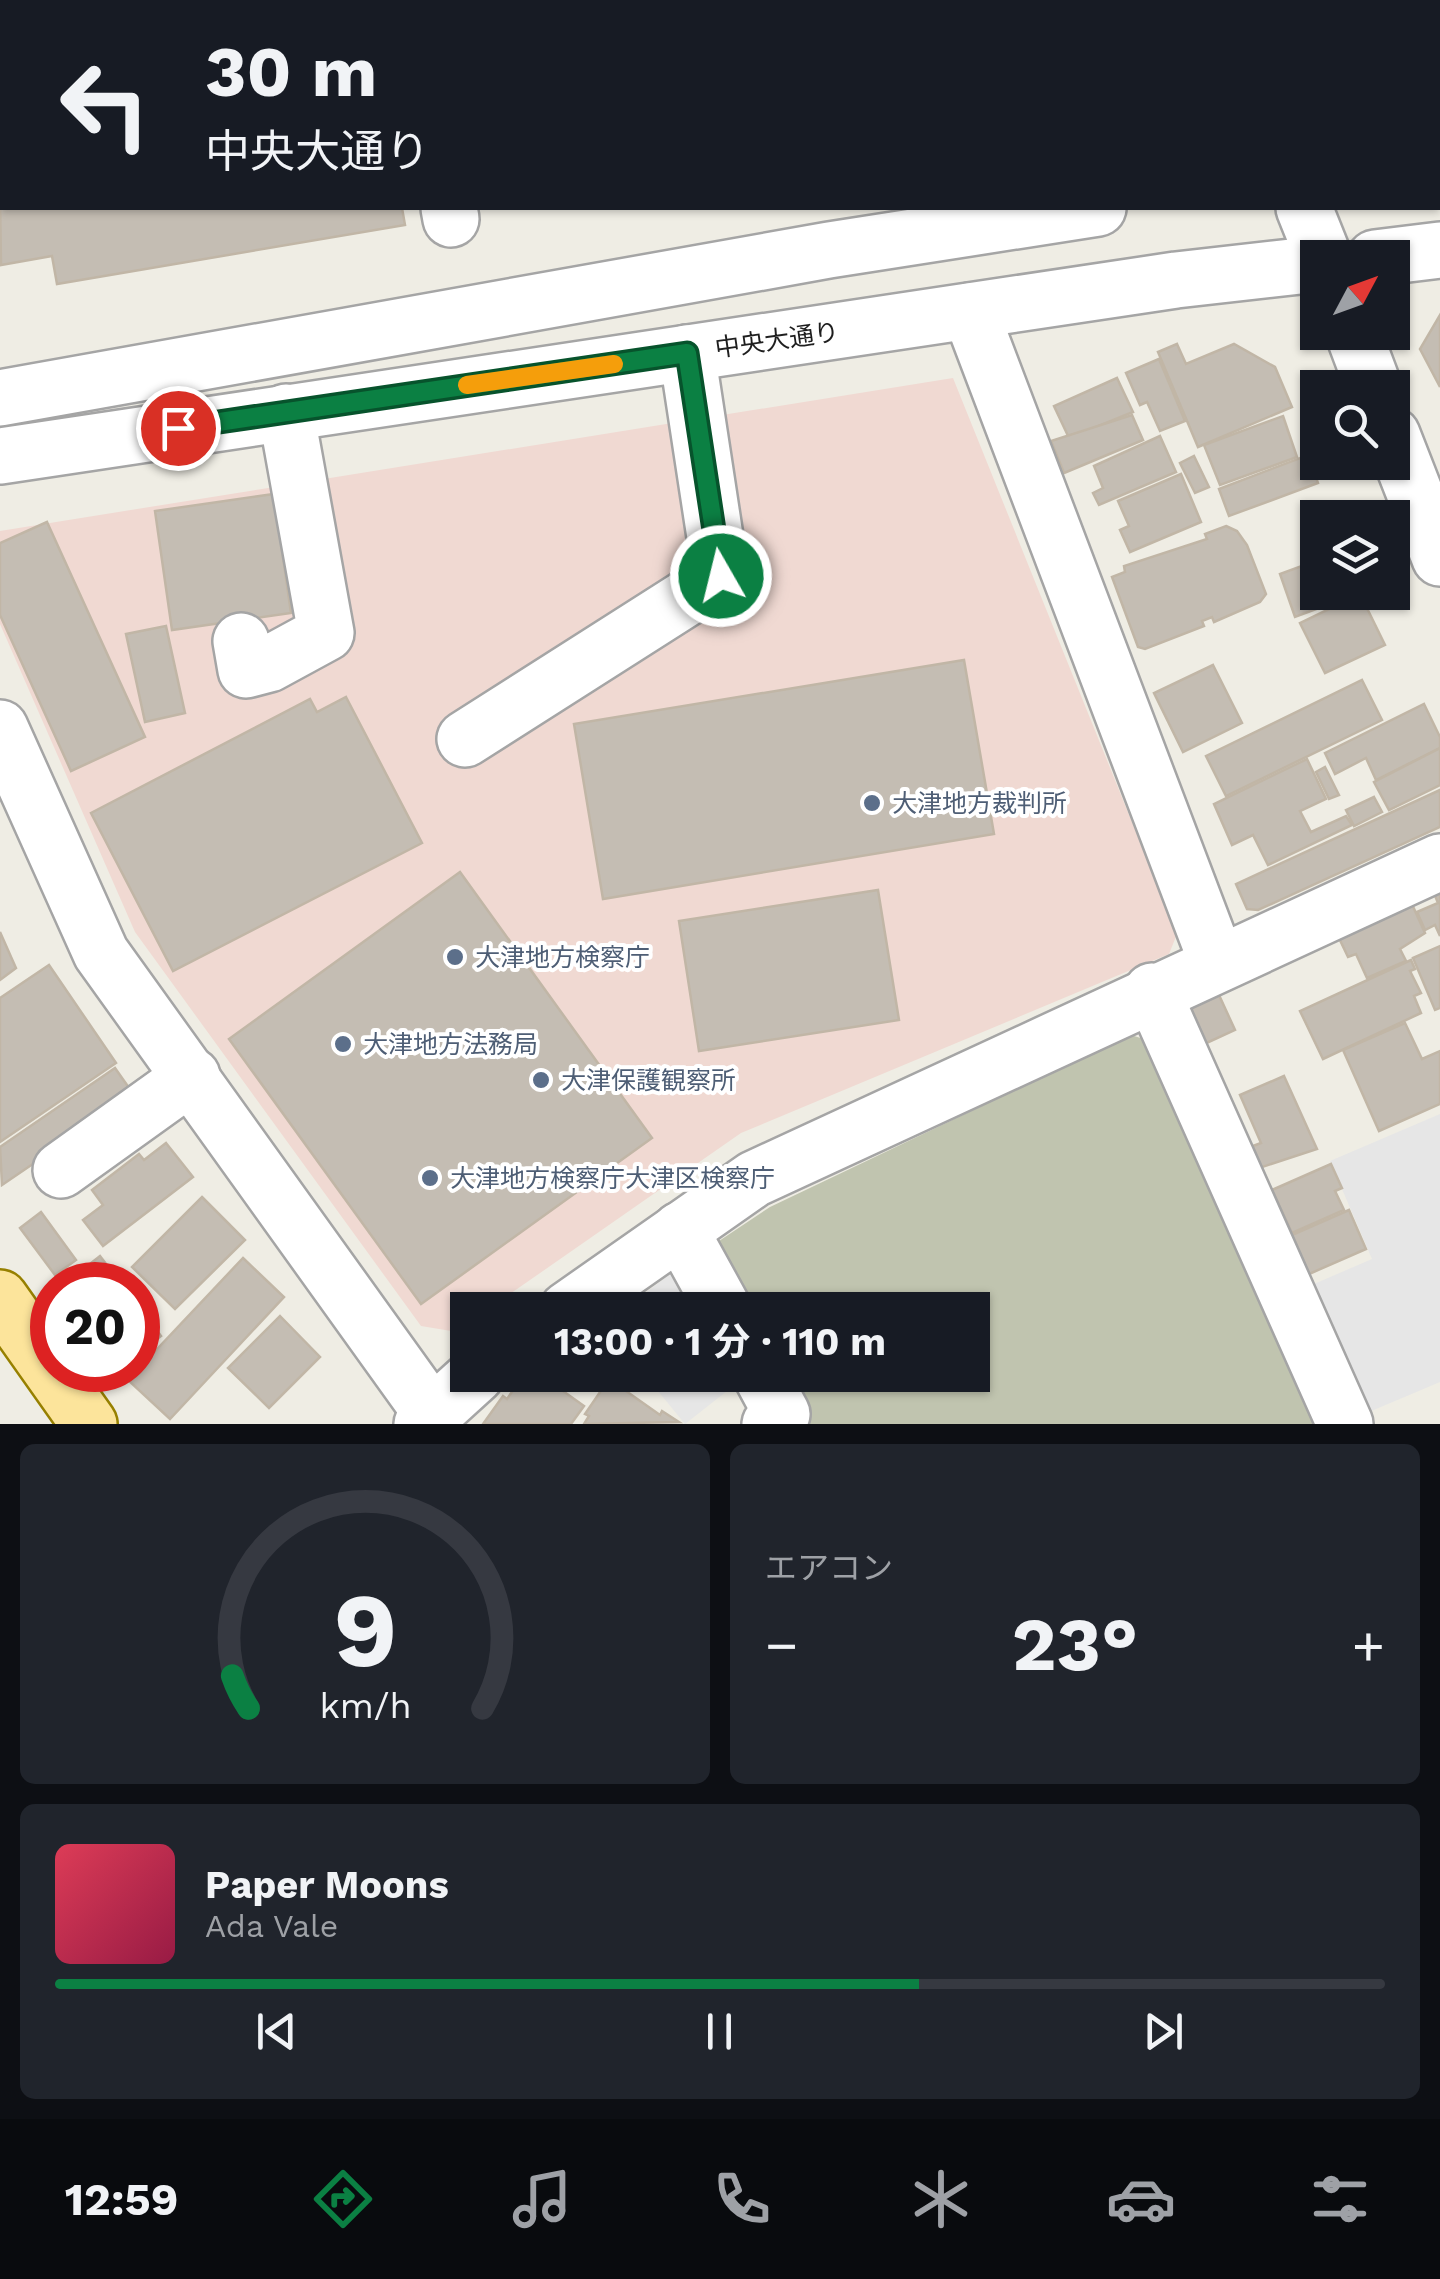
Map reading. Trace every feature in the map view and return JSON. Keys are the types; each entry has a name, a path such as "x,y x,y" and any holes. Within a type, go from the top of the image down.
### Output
{"main road":[{"path":"0,1298 89,1424"}],"street":[{"path":"0,398 169,372 936,220 1071,210"},
{"path":"1305,210 1317,240"},
{"path":"1410,254 1440,250"},
{"name":"中央大通り","path":"0,456 970,311 1300,266"},
{"path":"970,311 1218,962"},
{"path":"464,739 721,576 687,353"},
{"path":"241,641 246,670 269,664 326,633 286,412"},
{"path":"1409,480 1440,558"},
{"path":"0,728 102,953 192,1076 427,1419 457,1392"},
{"path":"592,1292 754,1179 1152,991 1440,862"},
{"path":"1152,991 1345,1424"},
{"path":"61,1170 192,1076"},
{"path":"680,1230 714,1292"}],"shaded area":[{"path":"953,378 1177,934 1169,954 741,1133 513,1292 450,1292 450,1331 421,1326 135,932 0,624 0,531"},
{"path":"1131,1035 1150,1041 1317,1424 802,1424 785,1392 990,1392 990,1292 731,1292 707,1249 770,1207"},
{"path":"1440,1114 1440,1382 1369,1412 1314,1284 1372,1259 1330,1161"},
{"path":"682,1265 699,1292 647,1292"},
{"path":"659,1392 726,1392 685,1424"}],"building":[{"path":"0,210 402,210 405,225 57,284 52,256 1,265"},
{"path":"1440,315 1440,387 1420,349"},
{"path":"1177,344 1186,364 1234,344 1275,367 1292,407 1198,447 1158,352"},
{"path":"1159,359 1185,421 1160,431 1147,402 1140,405 1126,373"},
{"path":"1117,378 1133,412 1069,438 1054,406"},
{"path":"1132,415 1143,440 1064,473 1051,441"},
{"path":"1283,416 1297,457 1220,485 1204,445"},
{"path":"1160,436 1176,472 1099,505 1093,493 1103,488 1094,466"},
{"path":"1194,456 1209,487 1195,493 1180,463"},
{"path":"1300,458 1300,480 1318,483 1229,516 1219,489"},
{"path":"1181,474 1201,522 1130,552 1120,530 1129,526 1118,501"},
{"path":"274,494 291,613 172,630 155,511"},
{"path":"47,522 145,737 71,771 0,615 0,543"},
{"path":"1226,526 1237,531 1247,545 1266,594 1260,602 1214,622 1212,617 1202,621 1204,626 1145,649 1138,647 1112,577 1125,572 1124,566 1207,539 1205,534"},
{"path":"1300,567 1300,610 1314,610 1295,617 1280,574"},
{"path":"1327,610 1368,610 1385,645 1325,673 1300,623"},
{"path":"166,626 185,713 145,722 126,634"},
{"path":"964,660 994,834 603,899 574,724"},
{"path":"1213,665 1242,723 1183,752 1154,693"},
{"path":"1362,680 1382,720 1226,796 1206,756"},
{"path":"346,697 422,843 173,971 91,813 310,699 317,712"},
{"path":"1424,704 1440,737 1440,748 1376,780 1366,758 1335,774 1325,753"},
{"path":"1440,748 1440,785 1389,810 1374,782"},
{"path":"1307,759 1326,799 1300,811 1311,832 1346,816 1352,825 1268,865 1253,835 1232,845 1214,804"},
{"path":"1325,767 1339,795 1329,799 1316,772"},
{"path":"1440,790 1440,827 1258,910 1247,909 1236,884"},
{"path":"1374,797 1382,812 1354,826 1346,810"},
{"path":"460,872 652,1138 421,1304 229,1039"},
{"path":"878,890 899,1020 699,1051 679,921"},
{"path":"1440,891 1440,936 1435,925 1425,930 1417,912 1438,903 1434,893"},
{"path":"1411,902 1425,933 1400,949 1406,961 1367,978 1356,954 1348,957 1339,938"},
{"path":"0,932 16,968 0,980"},
{"path":"1440,946 1440,1008 1435,1010 1413,958"},
{"path":"1411,960 1415,969 1410,971 1421,993 1414,996 1421,1013 1323,1059 1300,1011"},
{"path":"49,965 116,1063 0,1142 0,998"},
{"path":"1219,995 1235,1030 1200,1046 1187,1018 1193,1007"},
{"path":"1405,1023 1422,1059 1440,1051 1440,1104 1379,1131 1343,1050"},
{"path":"115,1068 134,1095 2,1185 0,1147"},
{"path":"1284,1076 1317,1149 1256,1169 1245,1149 1261,1143 1240,1095"},
{"path":"166,1143 193,1177 103,1246 83,1220 103,1205 92,1190 139,1154 144,1160"},
{"path":"1331,1164 1342,1188 1335,1191 1344,1210 1292,1233 1272,1190"},
{"path":"202,1197 245,1240 175,1309 160,1294 160,1262 137,1262"},
{"path":"1349,1210 1366,1249 1309,1274 1292,1235"},
{"path":"41,1212 76,1260 45,1262 20,1228"},
{"path":"243,1258 284,1297 170,1419 141,1392 160,1392 160,1346"},
{"path":"280,1316 320,1357 269,1408 228,1368"},
{"path":"512,1392 564,1392 584,1406 571,1424 483,1424 503,1396 507,1399"},
{"path":"600,1392 627,1392 660,1415 662,1411 679,1422 584,1424 589,1416 585,1414"}],"slow traffic":[{"path":"467,385 614,364"}],"place":[{"name":"大津地方裁判所","path":"872,803"},
{"name":"大津地方検察庁","path":"455,957"},
{"name":"大津地方法務局","path":"343,1044"},
{"name":"大津保護観察所","path":"541,1080"},
{"name":"大津地方検察庁大津区検察庁","path":"430,1178"}],"route":[{"path":"178,428 687,353 721,576"}]}
